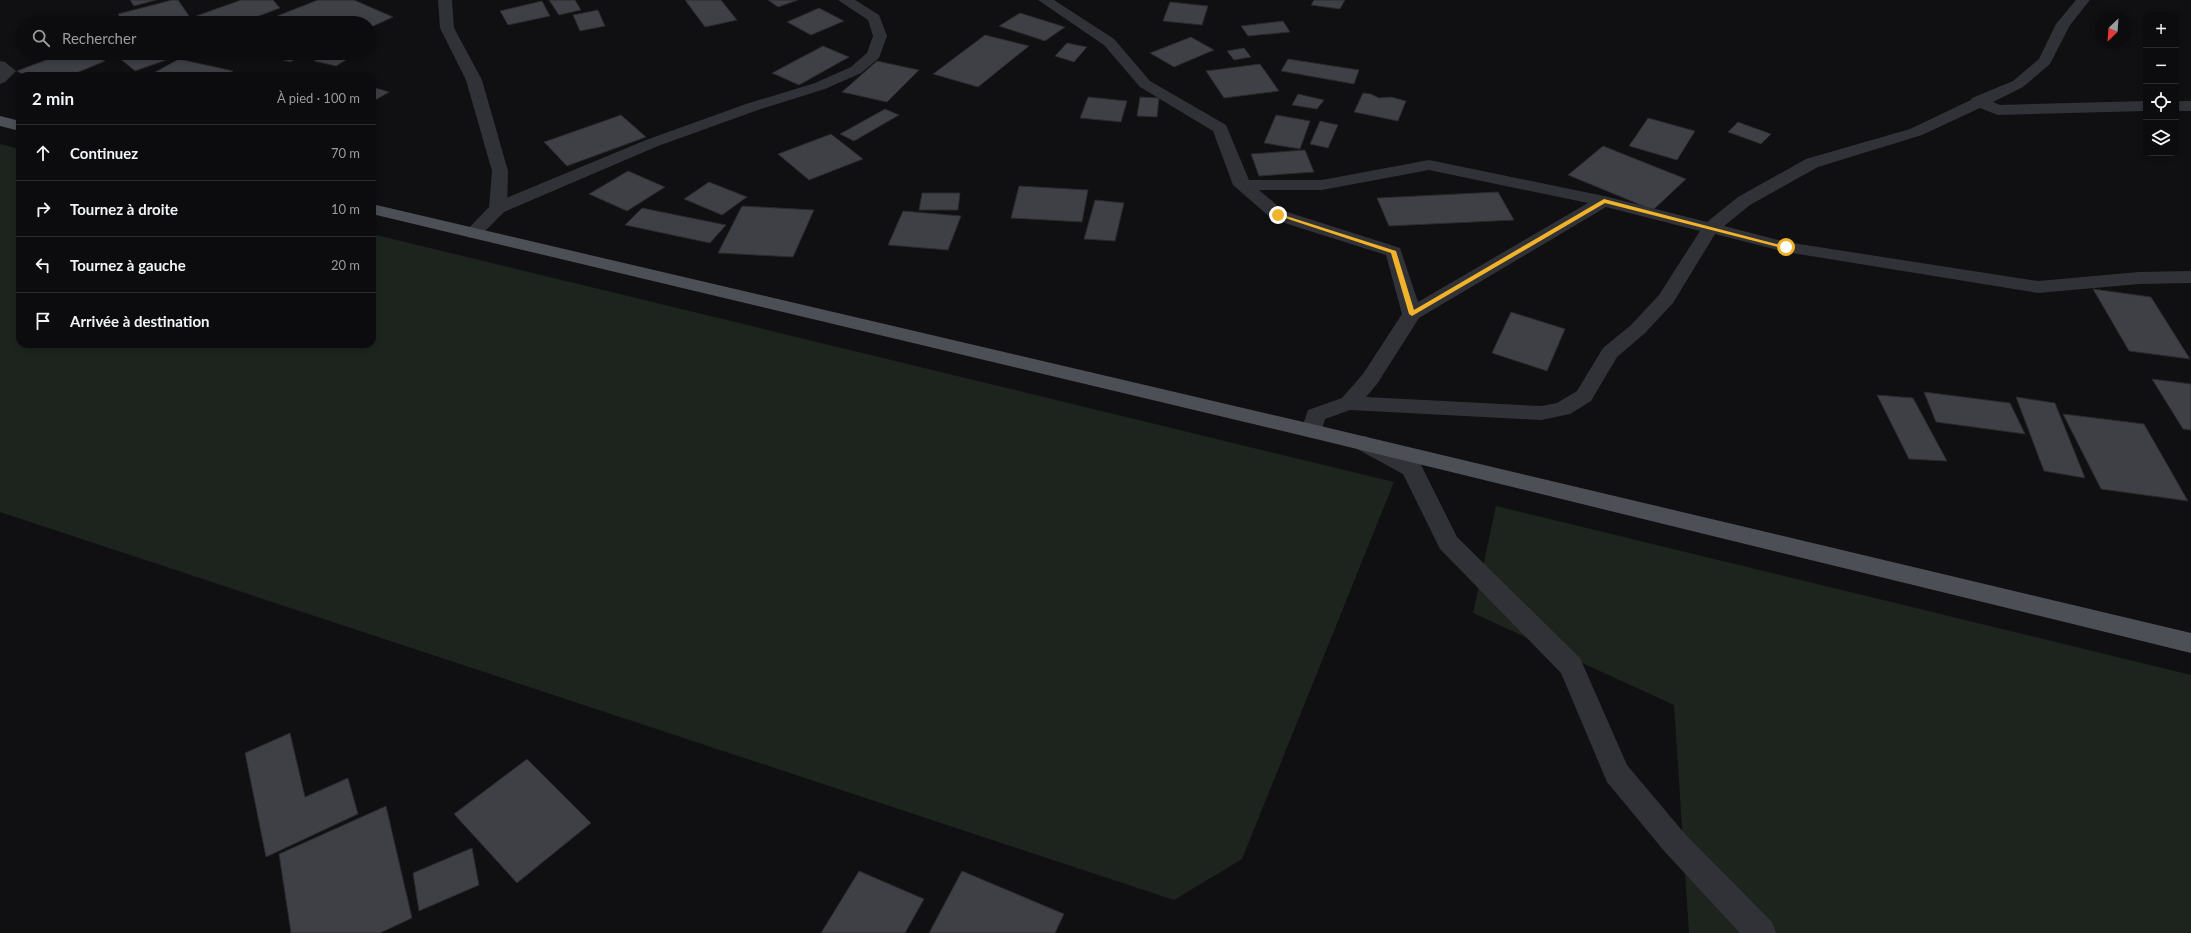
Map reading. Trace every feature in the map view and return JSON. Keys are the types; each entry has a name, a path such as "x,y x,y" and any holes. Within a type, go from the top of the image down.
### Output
{"main road":[{"path":"0,121 16,125"},
{"path":"376,210 1312,431 2191,643"}],"street":[{"path":"445,0 447,28 474,80 500,171 498,208"},
{"path":"473,233 498,208 652,143 752,107 820,86 856,70 874,55 880,36 874,18 845,0"},
{"path":"1045,0 1109,42 1145,84 1220,128 1242,185 1278,215 1394,252 1412,314"},
{"path":"1349,402 1541,413 1563,409 1584,396 1610,353 1638,329 1666,299 1710,228 1744,201 1812,163 1916,132 1978,101 2018,84 2045,61 2063,24 2083,0"},
{"path":"0,65 8,71 0,79"},
{"path":"1978,101 1998,110 2143,106"},
{"path":"2179,106 2191,106"},
{"path":"1242,185 1322,185 1375,174 1429,166 1604,201 1786,247 2038,287 2139,278 2191,277"},
{"path":"1312,431 1315,416 1349,402 1370,379 1412,314 1604,201"},
{"path":"1365,444 1412,469 1448,543 1571,666 1617,773 1675,843 1761,933"}],"shaded area":[{"path":"0,144 16,148 16,348 376,348 376,235 1394,482 1242,859 1174,900 0,512"},
{"path":"1496,506 2191,675 2191,933 1689,933 1674,705 1473,613"}],"building":[{"path":"130,0 156,0 134,6"},
{"path":"172,0 178,0 189,16 119,16 118,14"},
{"path":"241,0 273,0 280,8 259,16 196,16"},
{"path":"318,0 354,0 393,17 376,25 376,16 277,16"},
{"path":"549,0 575,0 581,10 559,15"},
{"path":"685,0 721,0 737,20 705,27"},
{"path":"768,0 798,0 778,7"},
{"path":"1314,0 1345,0 1340,9 1311,5"},
{"path":"542,1 550,16 508,25 500,11"},
{"path":"1170,2 1208,6 1202,25 1163,21"},
{"path":"819,8 844,21 811,35 787,22"},
{"path":"598,10 605,26 580,31 573,15"},
{"path":"1020,13 1065,27 1045,41 999,26"},
{"path":"1283,21 1290,32 1248,36 1241,26"},
{"path":"985,35 1029,46 978,87 933,74"},
{"path":"1191,37 1214,50 1174,67 1150,53"},
{"path":"1067,43 1087,47 1074,62 1055,56"},
{"path":"823,46 849,57 799,85 772,73"},
{"path":"1244,48 1251,57 1234,60 1227,51"},
{"path":"1288,59 1359,70 1354,84 1281,71"},
{"path":"46,60 105,61 79,72 17,71"},
{"path":"122,60 166,60 135,71"},
{"path":"177,60 184,60 233,71 231,72 155,72"},
{"path":"284,60 294,60 290,62"},
{"path":"316,60 346,60 336,66 314,61"},
{"path":"877,61 919,70 887,102 842,92"},
{"path":"1260,64 1279,91 1224,98 1206,71"},
{"path":"376,88 389,92 376,100"},
{"path":"1363,93 1371,94 1379,98 1391,97 1406,101 1398,121 1354,112"},
{"path":"1298,94 1324,100 1317,109 1292,105"},
{"path":"1088,97 1127,101 1121,122 1080,118"},
{"path":"1140,97 1159,98 1157,117 1137,116"},
{"path":"885,109 899,115 854,141 840,134"},
{"path":"621,115 646,137 567,166 544,142"},
{"path":"1276,115 1310,121 1300,149 1264,143"},
{"path":"1648,118 1695,131 1677,160 1629,146"},
{"path":"1320,121 1338,125 1328,148 1310,144"},
{"path":"1738,122 1771,134 1761,144 1728,132"},
{"path":"831,134 863,159 809,180 778,154"},
{"path":"1603,146 1686,179 1653,210 1568,175"},
{"path":"1305,150 1314,172 1259,176 1251,154"},
{"path":"628,171 665,187 627,211 589,194"},
{"path":"709,182 747,197 722,215 684,199"},
{"path":"1019,186 1088,190 1082,222 1011,218"},
{"path":"1498,192 1514,220 1389,226 1377,198"},
{"path":"922,193 960,193 958,210 919,210"},
{"path":"1095,200 1124,203 1115,241 1084,239"},
{"path":"742,206 814,210 793,257 718,253"},
{"path":"642,208 726,225 710,243 625,225"},
{"path":"903,211 961,216 948,250 888,245"},
{"path":"2093,289 2151,297 2190,359 2129,351"},
{"path":"1511,312 1565,329 1547,371 1492,353"},
{"path":"2152,379 2191,384 2191,430 2183,429"},
{"path":"1924,392 2010,403 2025,434 1936,422"},
{"path":"1877,395 1913,398 1947,461 1909,459"},
{"path":"2016,397 2055,403 2085,478 2044,471"},
{"path":"2063,414 2144,424 2188,501 2101,489"},
{"path":"290,733 305,797 348,778 358,814 266,857 245,753"},
{"path":"527,759 591,823 517,883 454,814"},
{"path":"386,806 412,918 380,933 291,933 279,854"},
{"path":"472,848 479,885 419,911 413,873"},
{"path":"859,871 924,899 905,933 821,933"},
{"path":"962,871 1064,914 1055,933 929,933"}],"route":[{"path":"1278,215 1394,252 1412,314 1604,201 1786,247"}]}
